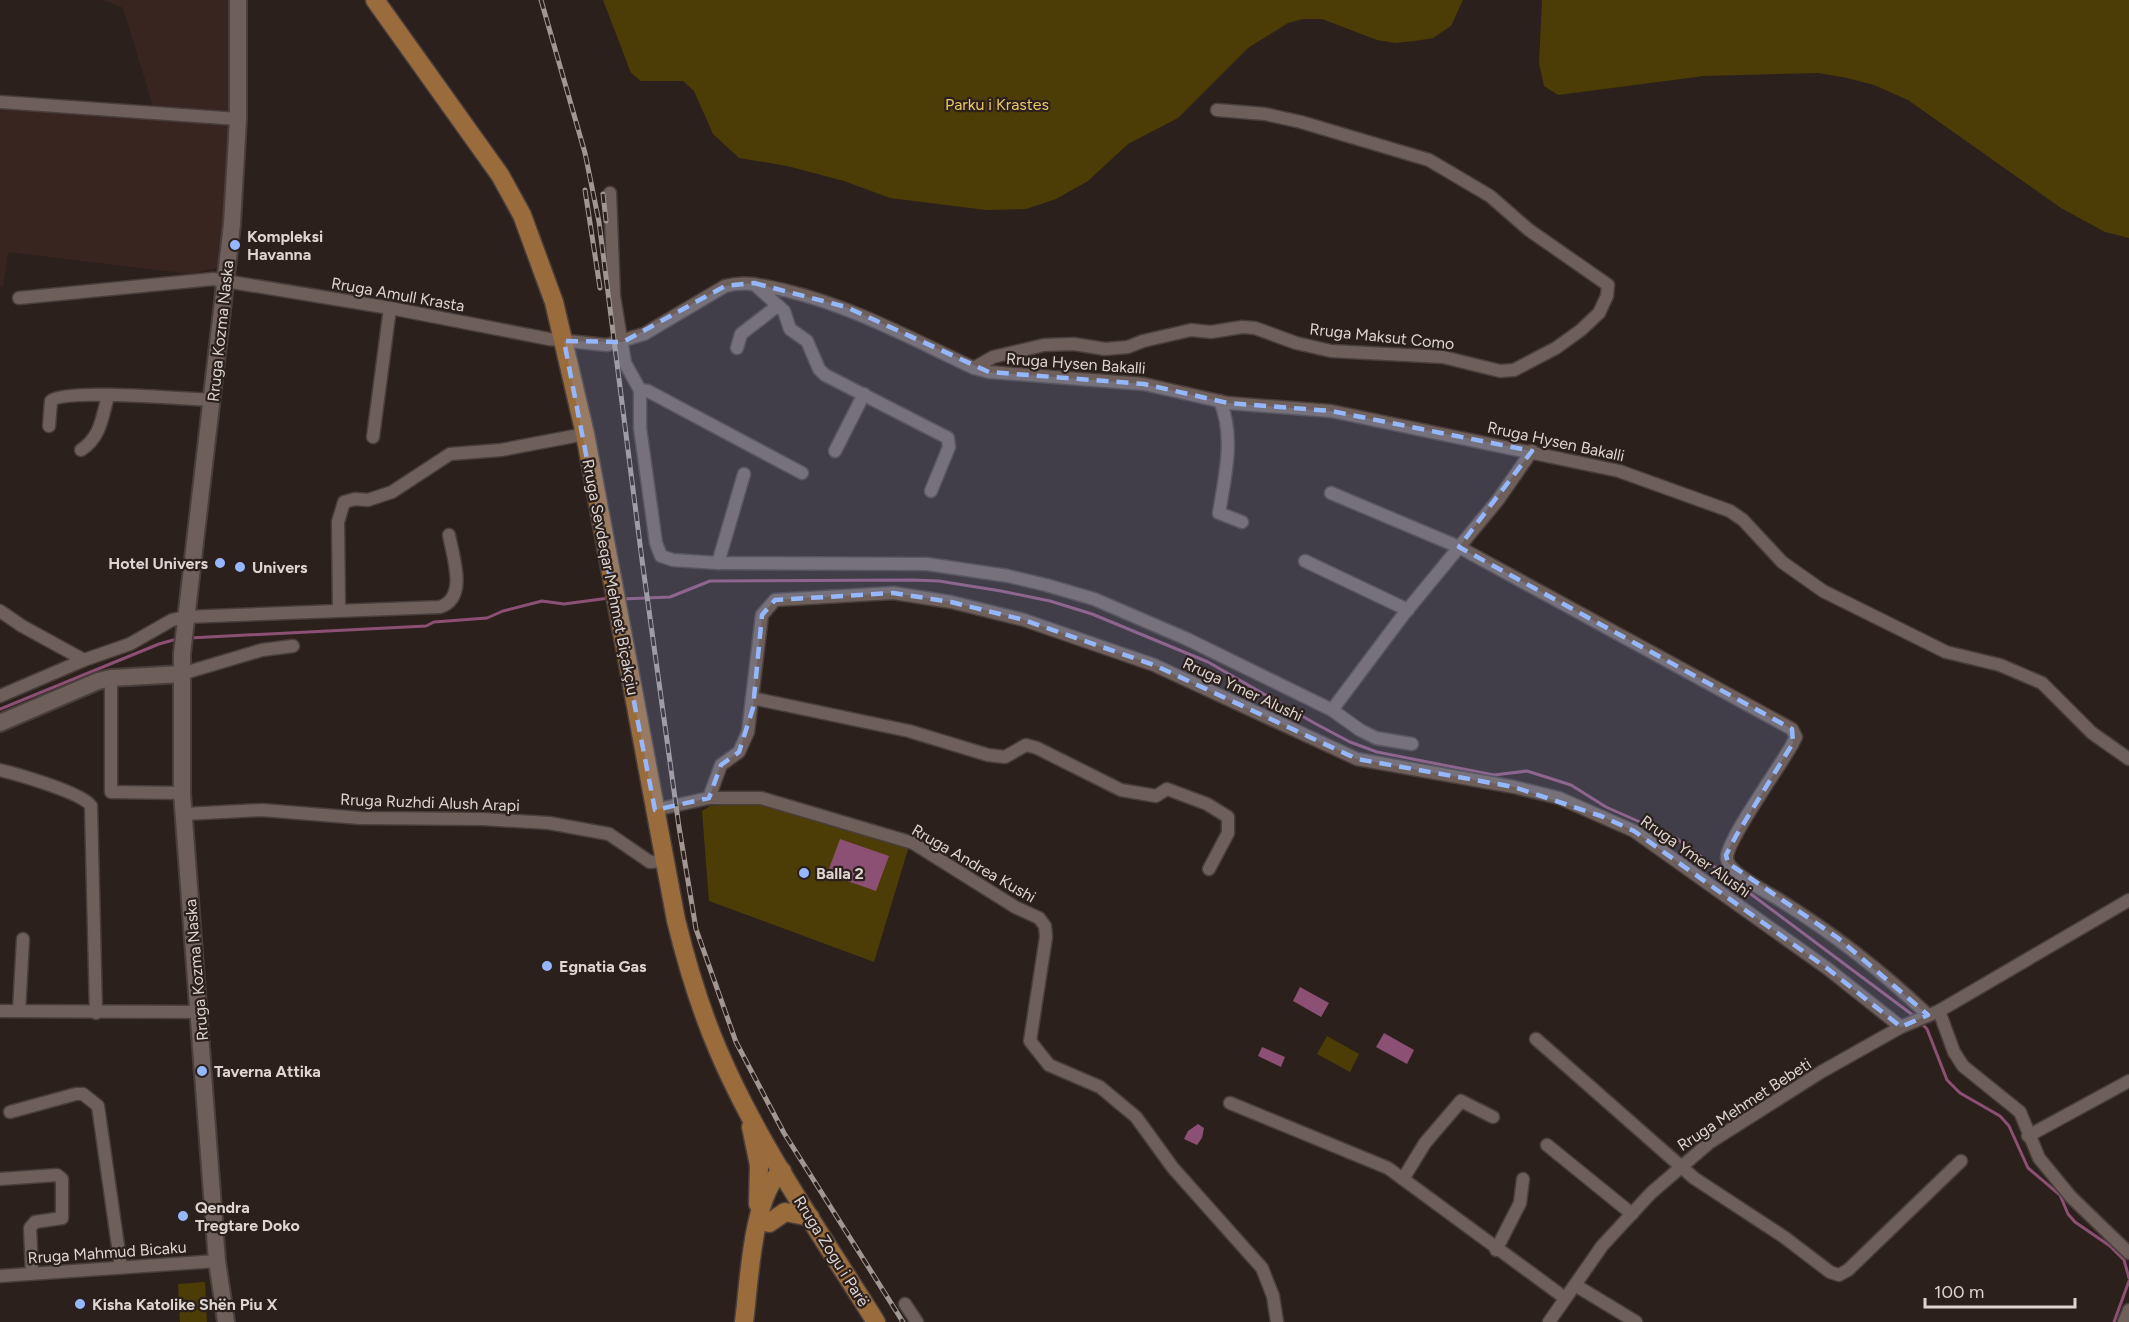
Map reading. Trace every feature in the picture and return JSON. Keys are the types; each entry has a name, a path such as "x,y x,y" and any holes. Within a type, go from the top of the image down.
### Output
{"main road":[{"name":"Rruga Kozma Naska","path":"226,1322 217,1261 182,793 181,674 185,621 226,280 238,119 238,0"},
{"name":"Rruga Sevdeqar Mehmet Biçakçiu","path":"376,0 500,175 522,215 539,257 554,302 585,434 676,920 693,985 719,1051 784,1176"},
{"path":"0,723 111,678 181,674"},
{"path":"751,1116 760,1178 763,1222 757,1322"},
{"path":"744,1322 763,1222 784,1176"},
{"name":"Rruga Zogu i Parë","path":"784,1176 876,1322"},
{"path":"763,1222 785,1212 810,1217"}],"street":[{"path":"0,102 238,119"},
{"name":"Rruga Maksut Como","path":"974,368 993,357 1044,345 1074,344 1105,350 1128,347 1143,340 1191,330 1211,332 1242,327 1255,328 1296,344 1331,351 1443,357 1500,370 1514,370 1556,348 1599,313 1607,297 1608,285 1529,230 1497,202 1462,177 1429,160 1301,122 1265,114 1217,110"},
{"path":"610,193 614,296 625,363 639,390 640,428 658,552 665,558 717,563 927,564 1027,580 1094,599 1154,624 1332,710 1376,738 1412,744"},
{"name":"Rruga Amull Krasta","path":"19,298 170,282 226,280 564,341"},
{"name":"Rruga Hysen Bakalli","path":"564,341 607,345 623,342 644,334 725,286 737,282 754,284 846,307 974,368 1010,375 1144,384 1220,401 1331,411 1533,451 1619,471 1714,505 1743,520 1782,562 1823,591 1946,652 2000,665 2042,683 2092,732 2129,759"},
{"path":"754,284 776,307 784,311 790,329 807,341 825,375 948,438 948,447 931,491"},
{"path":"736,348 741,334 776,307"},
{"path":"373,437 390,308"},
{"path":"639,390 648,391 802,473"},
{"path":"49,426 52,399 79,394 212,400"},
{"path":"835,451 864,394"},
{"path":"81,450 92,443 100,428 108,396"},
{"path":"1220,401 1227,418 1228,451 1219,513 1242,522"},
{"path":"339,609 338,522 344,502 368,500 392,492 450,454 501,450 585,434"},
{"path":"1332,710 1533,451"},
{"path":"717,563 744,474"},
{"path":"1331,493 1459,547 1792,729 1796,737 1736,836 1726,855 1728,863 1755,885 1838,938 1954,1052 1963,1066 2002,1095 2019,1112 2039,1158 2072,1197 2129,1253"},
{"path":"0,696 84,660 130,645 172,620 185,621 339,609 440,607 448,604 455,596 456,584 449,535"},
{"path":"1305,561 1408,610"},
{"name":"Rruga Ymer Alushi","path":"709,798 721,765 739,752 748,732 762,615 775,600 893,594 951,602 1024,620 1154,665 1357,759 1514,787 1559,798 1601,816 1634,831 1828,969 1920,1019"},
{"path":"0,612 84,660"},
{"path":"181,674 262,650 293,646"},
{"path":"111,678 111,792 182,793"},
{"path":"752,698 909,731 987,755 1005,757 1026,746 1037,748 1121,790 1144,796 1156,796 1167,789 1207,804 1228,817 1228,833 1209,868"},
{"path":"0,770 83,798 91,806 96,1013"},
{"path":"655,810 709,798"},
{"name":"Rruga Andrea Kushi","path":"709,798 761,798 913,843 1015,908 1039,918 1046,926 1046,937 1030,1041 1033,1047 1049,1065 1100,1087 1136,1117 1173,1168 1262,1268 1273,1296 1276,1322"},
{"name":"Rruga Ruzhdi Alush Arapi","path":"184,814 262,810 360,818 483,819 549,823 609,834 650,862 665,861"},
{"name":"Rruga Mehmet Bebeti","path":"1549,1322 1602,1246 1679,1166 1709,1143 1764,1107 2129,900"},
{"path":"19,1011 23,939"},
{"path":"0,1011 199,1012"},
{"path":"1536,1039 1679,1166 1830,1272 1839,1275 1848,1270 1961,1161"},
{"path":"2028,1136 2129,1081"},
{"path":"10,1112 76,1094 82,1094 98,1106 121,1267"},
{"path":"1403,1179 1425,1143 1461,1101 1493,1118"},
{"path":"1230,1103 1374,1160 1565,1298"},
{"path":"1547,1145 1632,1214"},
{"path":"0,1179 57,1175 62,1179 62,1218 35,1222 30,1228 32,1274"},
{"path":"1496,1250 1520,1203 1523,1179"},
{"name":"Rruga Mahmud Bicaku","path":"0,1276 217,1261"},
{"path":"1575,1285 1636,1322"},
{"path":"905,1304 917,1322"},
{"path":"2124,1322 2129,1310"}],"highlighted area":[{"path":"754,283 846,307 989,372 1144,384 1228,403 1331,411 1532,451 1459,547 1792,729 1793,743 1736,836 1726,855 1728,863 1838,938 1928,1015 1901,1027 1828,969 1634,831 1601,816 1514,787 1357,759 1154,665 1024,620 951,602 893,593 775,600 762,615 753,708 739,752 721,765 709,798 655,810 564,341 623,342 725,286"}],"shaded area":[{"path":"103,0 231,0 231,101 227,111 153,106 123,8"},
{"path":"0,106 233,124 223,266 191,274 8,252 3,286 0,286"},
{"path":"840,839 889,856 876,891 827,874"},
{"path":"1300,987 1329,1003 1321,1017 1293,1001"},
{"path":"1384,1033 1414,1050 1407,1064 1376,1047"},
{"path":"1262,1047 1285,1057 1281,1067 1258,1056"},
{"path":"1198,1124 1204,1128 1202,1138 1197,1145 1184,1139 1188,1131"}],"green space":[{"name":"Parku i Krastes","path":"603,0 1463,0 1451,26 1433,38 1415,41 1395,43 1377,40 1322,19 1303,19 1288,23 1248,48 1178,118 1128,144 1088,181 1056,199 1026,209 986,210 890,198 844,181 787,166 739,158 713,134 694,91 683,81 641,81 631,73"},
{"path":"1542,0 2129,0 2129,238 2105,232 2061,208 1908,100 1874,85 1847,78 1818,73 1704,76 1558,95 1544,86 1539,63"},
{"name":"Balla 2","path":"759,802 909,846 874,962 709,901 702,811 710,806"},
{"path":"1327,1036 1359,1054 1350,1072 1317,1054"},
{"path":"205,1282 207,1322 180,1322 178,1284"}],"waterway":[{"path":"622,599 670,597 710,581 912,580 939,581 1001,591 1050,601 1092,614 1208,662 1316,724 1350,742 1377,752 1494,775 1527,771 1571,785 1606,807 1676,838 1914,1016"},
{"path":"189,638 426,626 434,622 487,618 503,611 542,601 564,604 609,598"},
{"path":"0,709 159,644 177,639"},
{"path":"1921,1023 1927,1029 1947,1080 1960,1093 2000,1116 2009,1126 2028,1168 2060,1195 2068,1214 2075,1222 2110,1246 2124,1260 2129,1278"},
{"path":"2114,1322 2129,1281"}],"railway":[{"path":"541,0 585,153 599,222 642,560 679,827 696,929 736,1042 784,1133 903,1322"},
{"path":"585,190 600,288"},
{"path":"603,194 606,221"}],"place":[{"name":"Kompleksi Havanna","path":"235,245"},
{"name":"Hotel Univers","path":"220,563"},
{"name":"Univers","path":"240,567"},
{"name":"Balla 2","path":"804,873"},
{"name":"Egnatia Gas","path":"547,966"},
{"name":"Taverna Attika","path":"202,1071"},
{"name":"Qendra Tregtare Doko","path":"183,1216"},
{"name":"Kisha Katolike Shën Piu X","path":"80,1304"}]}
